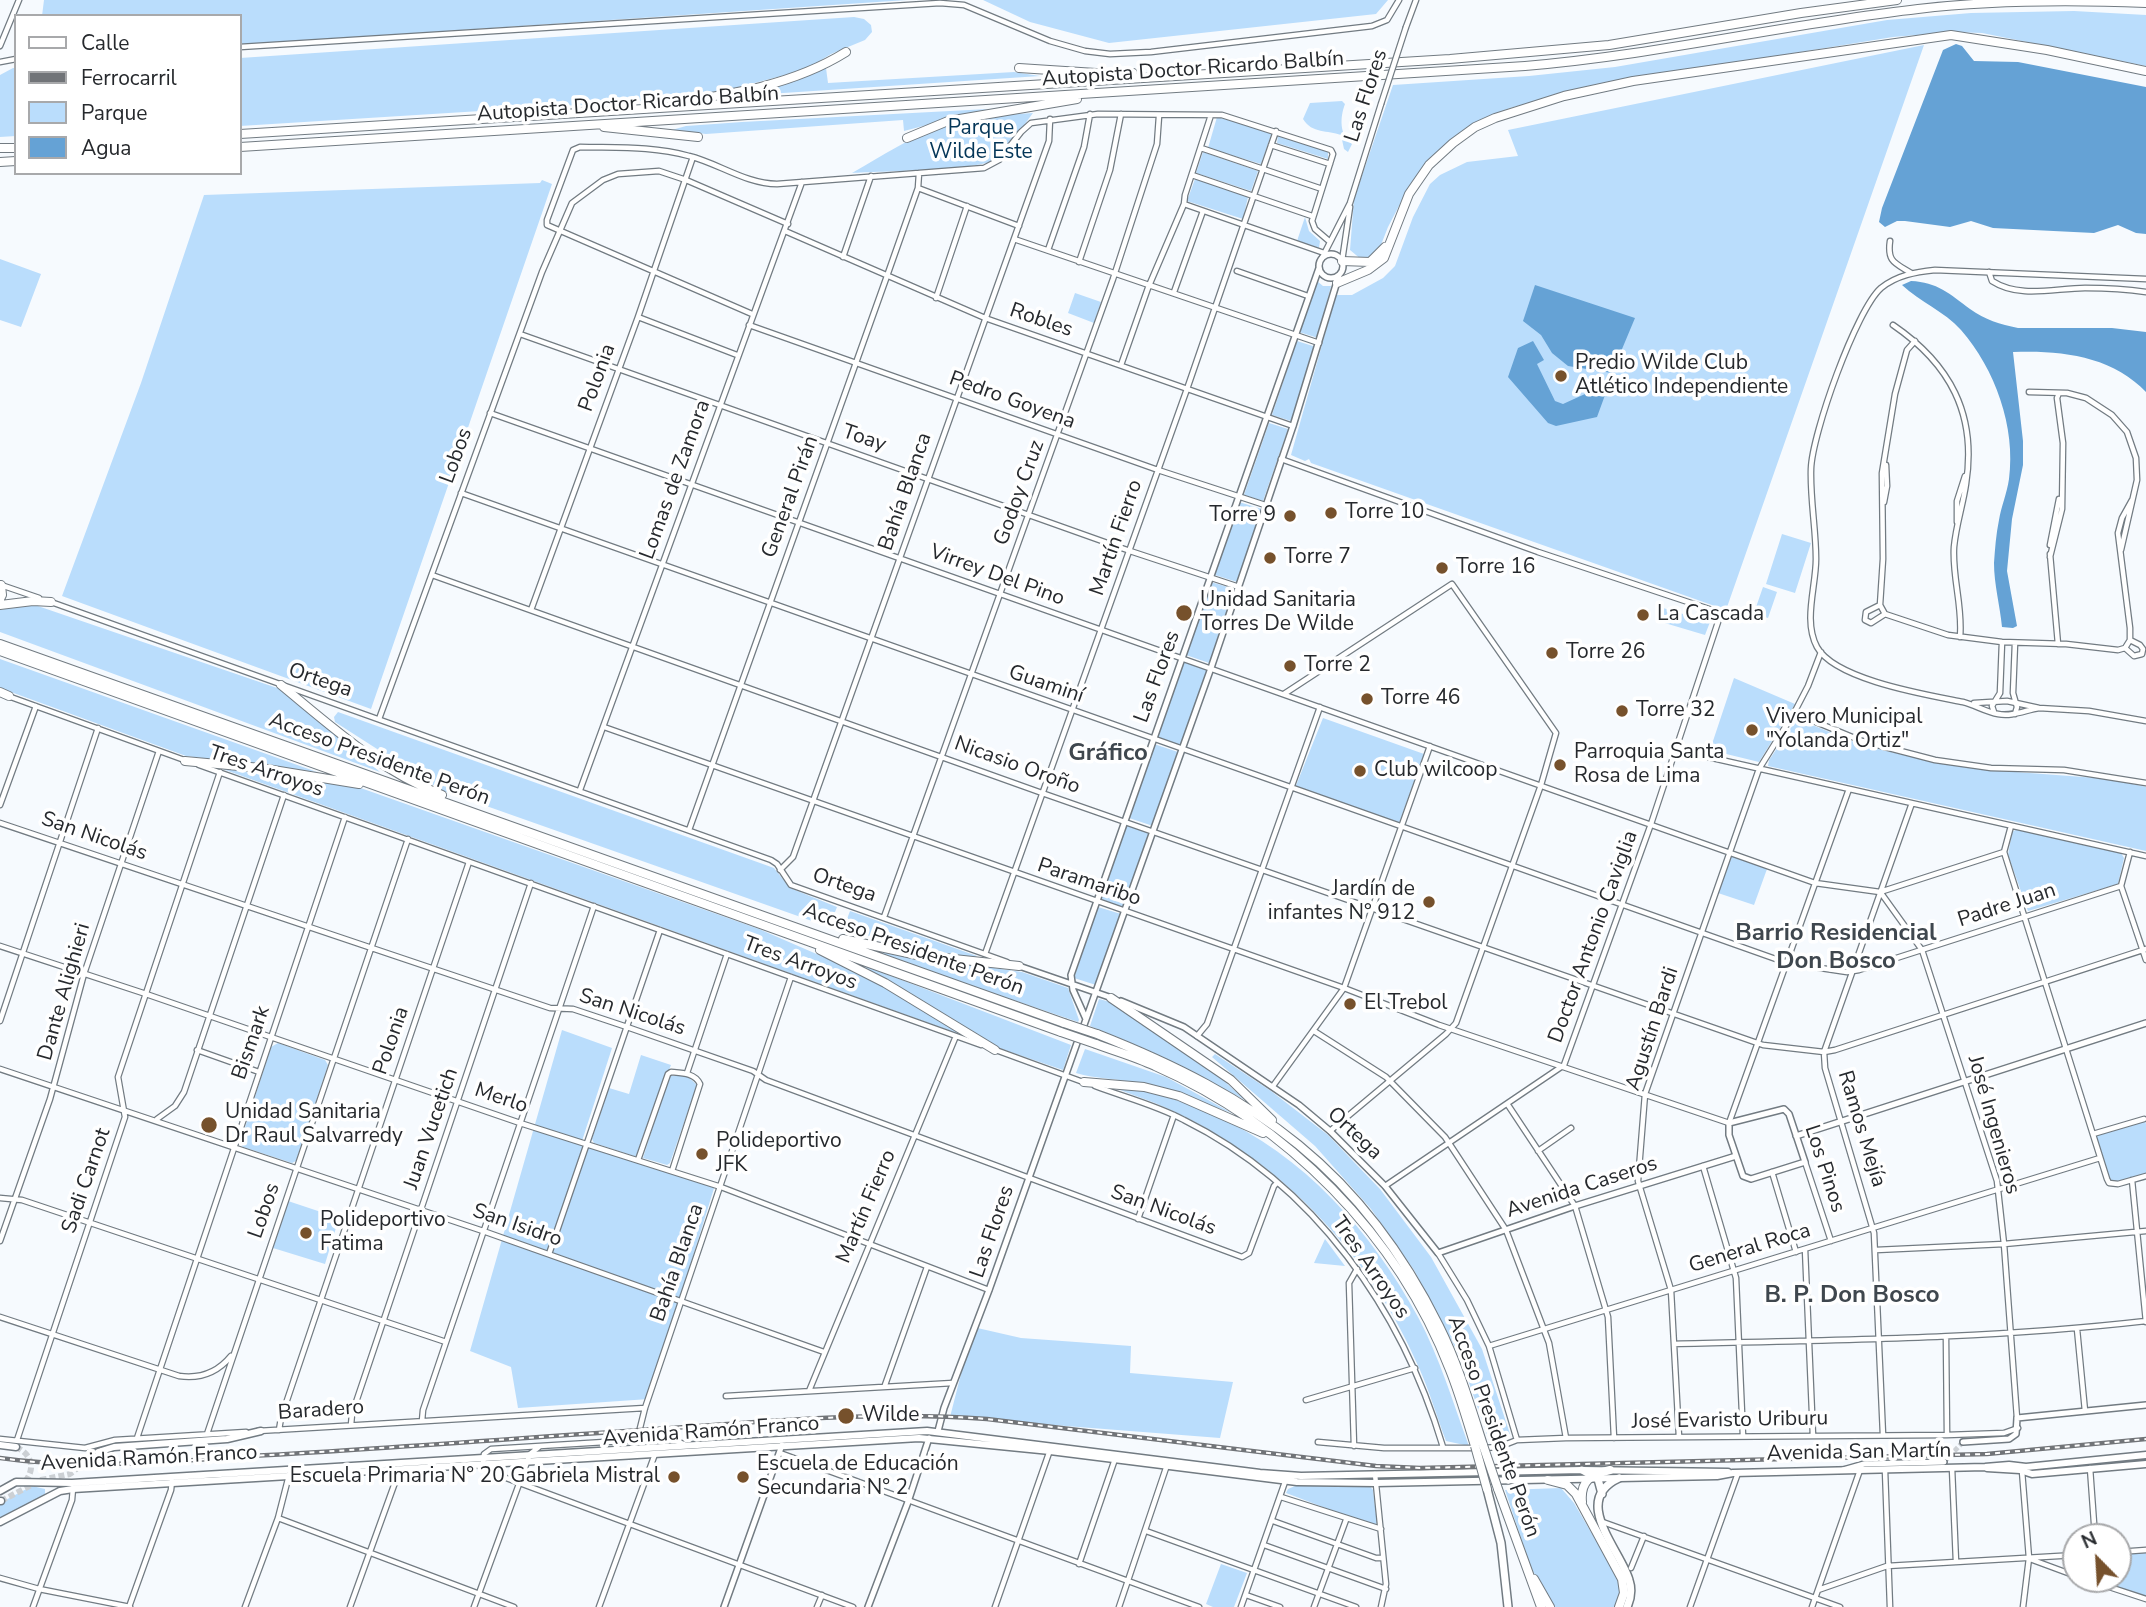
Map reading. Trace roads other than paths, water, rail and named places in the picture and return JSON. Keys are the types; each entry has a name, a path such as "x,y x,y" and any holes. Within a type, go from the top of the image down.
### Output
{"highway":[{"name":"Autopista Doctor Ricardo Balbín","path":"242,134 1450,59 1598,46 1897,0"},
{"name":"Autopista Doctor Ricardo Balbín","path":"242,147 1575,62 1827,21 1920,9 2039,1 2146,3"},
{"path":"1342,261 1372,261 1384,249 1409,194 1423,172 1443,150 1469,131 1495,118 1534,105 1602,87 1951,35 2006,42 2146,71"},
{"path":"606,112 729,95 765,86 814,71 846,52"},
{"path":"1019,68 1096,73 1145,72 1167,76"},
{"path":"907,138 948,121 1064,102 1092,94"},
{"path":"594,124 698,137"},
{"path":"1338,279 1368,270 1382,261 1390,247 1398,220"},
{"path":"1,585 3,592 0,602 51,602"},
{"name":"Acceso Presidente Perón","path":"0,644 795,927 1062,1027"},
{"name":"Acceso Presidente Perón","path":"0,652 780,931 1152,1056 1233,1097 1287,1134 1319,1161 1358,1201 1412,1279 1436,1320 1451,1354 1479,1446 1487,1489"},
{"path":"281,685 368,756 415,783 470,806 485,816"},
{"path":"185,761 261,768 350,782 415,799"},
{"path":"795,927 917,955 1019,966"},
{"path":"780,931 885,983 995,1050"},
{"path":"1111,998 1231,1080 1287,1134"},
{"name":"Acceso Presidente Perón","path":"1096,1039 1195,1086 1244,1115 1284,1144 1351,1208 1399,1274 1450,1369 1541,1607"},
{"path":"1084,1082 1144,1087 1178,1096 1230,1117 1284,1144"},
{"path":"1584,1510 1581,1495 1593,1478 1610,1470"},
{"path":"1548,1480 1561,1482 1572,1489 1584,1510 1622,1579 1623,1596 1619,1607"},
{"path":"1522,1556 1550,1607"}],"main road":[{"path":"98,1452 114,1447 228,1439 261,1431"},
{"name":"Avenida Ramón Franco","path":"0,1491 16,1482 72,1486 483,1460 655,1453 938,1432 1286,1478 1376,1483 1429,1482"},
{"name":"Avenida Ramón Franco","path":"529,1458 687,1446 929,1438 1050,1448"},
{"path":"0,1445 16,1443"},
{"name":"Avenida San Martín","path":"1429,1482 1985,1467 2146,1455"},
{"path":"2032,1474 2038,1469 2066,1466 2067,1462"},
{"name":"Avenida San Martín","path":"1985,1467 2032,1474 2146,1464"},
{"path":"1582,1470 1593,1478 1602,1495"},
{"name":"Avenida San Martín","path":"1432,1473 1718,1470 1735,1473"},
{"name":"Avenida Ramón Franco","path":"1286,1478 1432,1473"},
{"path":"1461,1473 1461,1482"},
{"path":"1619,1478 1610,1483 1602,1495 1599,1506 1600,1521 1629,1579 1631,1594 1628,1607"},
{"name":"Avenida Ramón Franco","path":"0,1522 72,1486"},
{"path":"1487,1489 1501,1543 1508,1607"}],"street":[{"path":"0,46 19,0"},
{"path":"242,47 940,3 964,5 1050,41 1085,51 1110,54 1161,51 1372,26 1387,20 1399,0"},
{"name":"Las Flores","path":"1342,261 1350,203 1416,0"},
{"path":"0,54 8,60"},
{"path":"0,62 14,59"},
{"path":"1048,250 1084,146 1090,114"},
{"path":"752,314 548,225 546,222 575,149 656,148 693,157 763,183 989,166 1002,157 1028,125 1050,119 1090,114 1227,116 1330,148 1333,154 1312,216 1313,227 1328,242"},
{"path":"1079,262 1110,170 1121,114"},
{"path":"1121,365 1150,284 1184,204 1211,115"},
{"name":"Godoy Cruz","path":"884,917 1115,272 1157,144 1159,116"},
{"name":"Bahía Blanca","path":"780,870 793,857 1050,137 1050,119"},
{"name":"Martín Fierro","path":"985,954 1276,131"},
{"path":"1271,145 1330,164"},
{"path":"1201,148 1322,190"},
{"name":"Polonia","path":"531,610 693,157"},
{"name":"Lobos","path":"379,719 490,413 569,207 598,183 618,174 656,170 686,180"},
{"name":"General Pirán","path":"689,830 918,188 919,173"},
{"path":"1192,175 1312,216"},
{"path":"843,257 871,176"},
{"path":"686,180 788,224"},
{"name":"Lomas de Zamora","path":"580,790 802,181"},
{"path":"918,188 1019,226"},
{"name":"Las Flores","path":"1324,255 1328,242 1350,203"},
{"path":"1072,983 1085,1022 1211,668 1343,268 1338,256 1324,255 1184,204"},
{"path":"936,298 967,206"},
{"path":"1174,292 1203,211"},
{"name":"Robles","path":"785,231 985,318 1293,426"},
{"path":"1014,239 1319,343"},
{"path":"1891,241 1890,258 1912,273"},
{"path":"1324,255 1319,268 1321,274 1327,278 1338,279"},
{"name":"Las Flores","path":"1072,983 1071,975 1096,902 1319,268"},
{"path":"2039,708 2015,714 1994,713 1963,702 1919,694 1836,665 1821,652 1811,627 1816,567 1811,490 1815,444 1844,357 1865,307 1893,280 1912,273 1935,270 2146,279"},
{"path":"1237,271 1308,296"},
{"path":"1989,272 1992,282 1997,285 2032,292 2086,288 2146,292"},
{"path":"638,317 737,355"},
{"name":"Pedro Goyena","path":"749,325 1158,470 1265,505"},
{"path":"1893,325 1915,341 1938,364 1956,395 1966,424 1968,468 1957,501 1958,524 1954,559 1960,637"},
{"name":"Toay","path":"520,334 1129,551 1238,587"},
{"path":"1915,341 1907,350 1895,394 1885,454 1880,605 1885,614 1923,628 1960,637 2118,650 2124,648 2130,640 2118,539 2119,526 2132,500 2137,480 2136,457 2131,441 2121,424 2104,408 2086,398 2059,393 2029,392"},
{"path":"2058,644 2050,557 2052,528 2061,491 2063,443 2057,398 2059,393"},
{"name":"Virrey Del Pino","path":"490,413 1815,883 1880,892"},
{"name":"Doctor Antonio Caviglia","path":"1281,459 1538,552 1721,613 1677,750 1564,1066 1385,1186"},
{"name":"Guaminí","path":"461,493 1621,905"},
{"name":"Nicasio Oroño","path":"432,575 1672,1014 1758,1043 1824,1052"},
{"path":"1284,694 1452,584 1555,731 1541,785 1453,1028 1330,1131"},
{"name":"Ortega","path":"1,585 771,860 791,885 1174,1021 1273,1086 1330,1131 1385,1186 1438,1253 1467,1300 1489,1346 1517,1440"},
{"path":"1880,605 1866,612 1865,620 1871,623 1885,614"},
{"path":"2124,648 2134,656 2142,654 2140,645 2130,640"},
{"path":"1994,713 1992,708 2000,690 2002,642"},
{"path":"2015,643 2012,693 2016,703 2015,714"},
{"name":"Agustín Bardi","path":"1679,1437 1671,1290 1639,1186 1645,1094 1759,769 1794,713 1821,652"},
{"name":"Tres Arroyos","path":"3,694 1084,1082 1174,1115 1198,1127 1245,1156 1278,1182 1331,1235 1357,1269 1415,1368 1443,1447"},
{"path":"1963,702 2016,703 2146,721"},
{"path":"0,805 36,706"},
{"path":"1197,1036 1207,1024 1320,707"},
{"path":"1794,713 1862,741 1935,760 1991,768 2077,771 2146,783"},
{"name":"Paramaribo","path":"604,727 1344,988 1440,1025 1729,1123"},
{"path":"0,1021 99,728"},
{"path":"1273,1086 1344,988 1430,746"},
{"path":"1677,750 2146,856"},
{"name":"Dante Alighieri","path":"0,1241 54,1087 84,974 159,751"},
{"name":"Sadi Carnot","path":"16,1443 126,1111 120,1095 118,1077 220,772"},
{"path":"1805,1162 1751,1179 1743,1176 1729,1135 1729,1123 1849,789"},
{"path":"156,1120 180,1100 284,795"},
{"name":"Ramos Mejía","path":"1883,1435 1874,1227 1825,1068 1824,1052 1912,803"},
{"name":"Bismark","path":"136,1438 345,817"},
{"name":"San Nicolás","path":"0,823 496,990 559,1009 573,1009 694,1049 760,1075 766,1080 1246,1257 1274,1186 1278,1182"},
{"path":"2011,826 2004,852 2109,1183 2114,1185 2146,1176"},
{"name":"Lobos","path":"207,1434 408,839"},
{"path":"1880,892 2004,852"},
{"path":"2130,852 2121,886 2146,960"},
{"name":"Polonia","path":"279,1430 470,862"},
{"name":"Juan Vucetich","path":"351,1425 352,1414 531,883"},
{"name":"Padre Juan","path":"1621,905 1787,963 1852,972 2121,886"},
{"name":"José Ingenieros","path":"1880,892 1922,950 1999,1190 2018,1428"},
{"path":"422,1421 423,1410 483,1230 594,906"},
{"path":"549,1254 660,930"},
{"name":"Merlo","path":"0,946 520,1123 720,1187 989,1290"},
{"path":"1824,1052 2144,949"},
{"path":"687,1073 727,954"},
{"name":"Bahía Blanca","path":"637,1440 645,1408 791,978"},
{"path":"1796,1136 2146,1023"},
{"path":"1314,1031 1391,1081 1450,1142 1506,1230 1545,1329 1566,1438"},
{"name":"Martín Fierro","path":"809,1391 956,1036"},
{"name":"Las Flores","path":"938,1432 953,1383 1077,1043"},
{"path":"197,1050 259,1072"},
{"name":"San Isidro","path":"0,1069 483,1230 824,1352"},
{"path":"638,1160 668,1074 687,1073 700,1084 672,1171"},
{"path":"1508,1105 1575,1206 1607,1309 1614,1438"},
{"name":"Los Pinos","path":"1729,1123 1784,1110 1789,1114 1831,1241"},
{"path":"1138,1219 1174,1115"},
{"path":"2093,1134 2145,1120"},
{"path":"1538,1151 1571,1128"},
{"name":"Avenida Caseros","path":"1438,1253 1575,1206 1736,1156"},
{"name":"General Roca","path":"1489,1346 2100,1158"},
{"path":"1703,1167 1735,1270 1743,1436"},
{"path":"1772,1172 1796,1252"},
{"path":"1674,1344 1946,1338 2146,1322 2132,1180"},
{"path":"0,1198 22,1200 446,1342"},
{"path":"1876,1250 2004,1244 2146,1231"},
{"path":"1805,1249 1812,1436"},
{"path":"885,1385 927,1267"},
{"path":"1354,1446 1349,1283 1357,1269"},
{"path":"0,1317 179,1376 195,1377 221,1367 234,1351"},
{"path":"2077,1329 2085,1411"},
{"path":"1946,1338 1947,1435"},
{"path":"221,1367 227,1373"},
{"path":"1306,1400 1415,1368"},
{"path":"726,1396 953,1383"},
{"path":"2017,1418 2146,1405"},
{"name":"Baradero","path":"0,1439 16,1443 85,1448 136,1438 645,1408"},
{"path":"1962,1442 2009,1439 2016,1434 2018,1428"},
{"name":"José Evaristo Uriburu","path":"1443,1447 1499,1447 1517,1440 1566,1438 1947,1435 2004,1433 2018,1428"},
{"path":"867,1607 908,1502 929,1438"},
{"path":"687,1446 673,1440 637,1440 491,1449 485,1451 483,1460 490,1472 853,1607"},
{"path":"724,1607 783,1442"},
{"path":"1318,1442 1384,1448 1443,1447"},
{"path":"474,1607 529,1458 540,1446"},
{"path":"995,1607 1050,1448"},
{"path":"599,1607 655,1453"},
{"path":"780,1453 1199,1607"},
{"path":"1079,1564 1116,1456"},
{"path":"2089,1460 2094,1523"},
{"path":"1841,1471 1864,1464 1944,1462"},
{"path":"1119,1607 1168,1463"},
{"path":"350,1607 397,1477 398,1466"},
{"path":"1952,1468 1956,1562"},
{"path":"1812,1607 1860,1470"},
{"path":"1885,1470 1890,1607"},
{"path":"2022,1471 2029,1559 2023,1607"},
{"path":"244,1607 278,1518 289,1472"},
{"path":"1690,1607 1735,1473"},
{"path":"1375,1474 1386,1589 1381,1607"},
{"path":"1241,1607 1286,1478"},
{"path":"0,1578 39,1589 129,1607 172,1480"},
{"path":"33,1607 72,1500 72,1486"},
{"path":"1281,1497 1381,1529"},
{"path":"278,1518 514,1607"},
{"path":"1314,1607 1346,1520"},
{"path":"1273,1521 1376,1558 1383,1558"},
{"path":"1600,1521 1840,1607"},
{"path":"1146,1531 1356,1607"},
{"path":"1631,1568 1644,1536"},
{"path":"1264,1545 1386,1589"},
{"path":"1818,1590 1887,1566 2062,1556"},
{"path":"2029,1559 2062,1571"},
{"path":"2128,1593 2146,1599"},
{"path":"817,1607 822,1595"},
{"path":"1246,1595 1280,1607"}],"water":[{"path":"1956,44 1962,46 1974,61 2018,62 2146,87 2146,234 2136,233 2118,225 2094,233 1993,228 1971,221 1950,227 1897,221 1885,227 1879,222 1943,50"},
{"path":"1911,281 1936,286 1981,316 2018,328 2112,328 2146,332 2146,392 2118,370 2102,363 2067,354 2013,352 2023,441 2023,465 2012,519 2007,571 2017,626 2013,628 2002,627 1994,571 1997,531 2008,484 2010,459 2006,419 1993,381 1973,345 1954,323 1902,285"},
{"path":"1535,285 1635,318 1612,373 1568,366 1552,353 1541,335 1523,321"},
{"path":"1533,341 1544,360 1537,364 1555,401 1563,404 1585,394 1589,383 1608,387 1597,417 1556,426 1548,423 1508,377 1518,348"}],"tunnel":[{"path":"1944,1462 1963,1442"},
{"path":"16,1447 26,1454 31,1463 30,1473 23,1484"},
{"path":"1,1501 41,1480 70,1474 98,1452"}],"railway":[{"path":"0,1458 67,1464 134,1463 874,1416 987,1419 1376,1466 1420,1468 1987,1454 2146,1439"}],"place":[{"name":"Predio Wilde Club Atlético Independiente","path":"1561,376"},
{"name":"Torre 10","path":"1331,513"},
{"name":"Torre 9","path":"1290,516"},
{"name":"Torre 7","path":"1270,558"},
{"name":"Torre 16","path":"1442,568"},
{"name":"Unidad Sanitaria Torres De Wilde","path":"1184,613"},
{"name":"La Cascada","path":"1643,615"},
{"name":"Torre 26","path":"1552,653"},
{"name":"Torre 2","path":"1290,666"},
{"name":"Torre 46","path":"1367,699"},
{"name":"Torre 32","path":"1622,711"},
{"name":"Vivero Municipal \"Yolanda Ortiz\"","path":"1752,730"},
{"name":"Parroquia Santa Rosa de Lima","path":"1560,765"},
{"name":"Club wilcoop","path":"1360,771"},
{"name":"Jardín de infantes N° 912","path":"1429,902"},
{"name":"El Trebol","path":"1350,1004"},
{"name":"Unidad Sanitaria Dr Raul Salvarredy","path":"209,1125"},
{"name":"Polideportivo JFK","path":"702,1154"},
{"name":"Polideportivo Fatima","path":"306,1233"},
{"name":"Wilde","path":"846,1416"},
{"name":"Escuela Primaria N° 20 Gabriela Mistral","path":"674,1477"},
{"name":"Escuela de Educación Secundaria N° 2","path":"743,1477"}],"district":[{"name":"Gráfico","path":"1108,754"},
{"name":"Barrio Residencial Don Bosco","path":"1836,948"},
{"name":"B. P. Don Bosco","path":"1852,1296"}],"park label":[{"name":"Parque Wilde Este","path":"981,141"}]}
